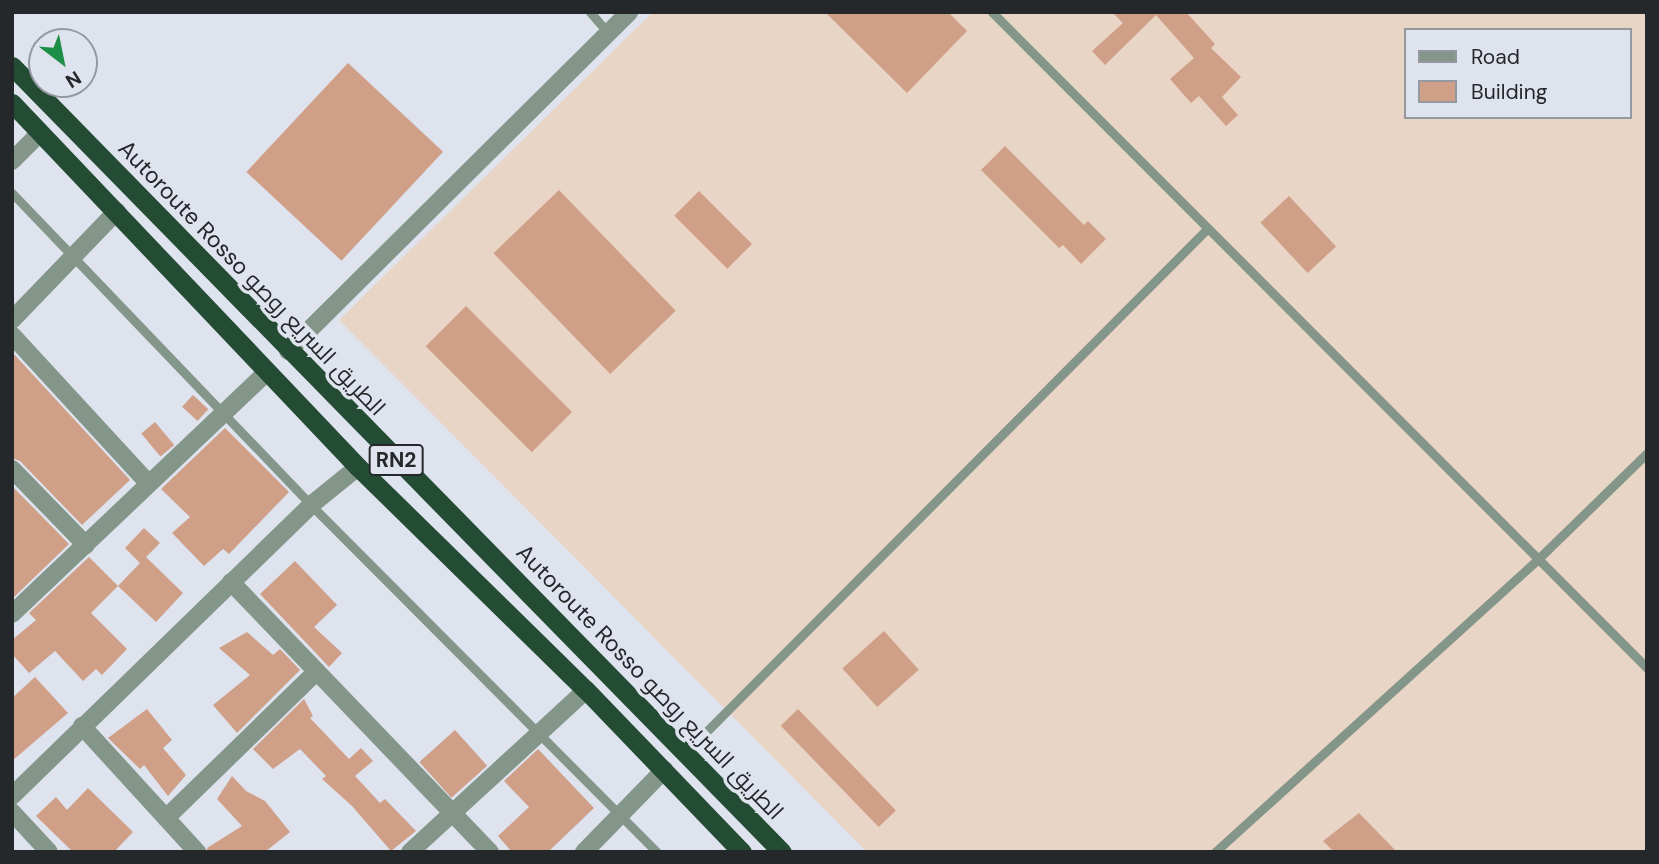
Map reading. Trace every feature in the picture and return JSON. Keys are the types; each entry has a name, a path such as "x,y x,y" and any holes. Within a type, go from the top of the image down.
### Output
{"highway":[{"name":"Autoroute Rosso الطريق السريع روصو","path":"12,66 288,351 782,852"},
{"name":"RN2","path":"12,103 358,467 586,690 743,852"}],"street":[{"path":"288,351 629,12"},
{"path":"12,161 40,133"},
{"path":"12,320 117,211"},
{"path":"12,335 148,483"},
{"path":"13,611 267,372"},
{"path":"12,796 311,505 358,467"},
{"path":"12,470 86,545"},
{"path":"231,582 490,852"},
{"path":"166,818 316,672"},
{"path":"410,852 586,690"},
{"path":"82,726 197,852"},
{"path":"584,852 664,770"},
{"path":"12,812 49,852"}],"lane":[{"path":"590,12 608,33"},
{"path":"992,12 1647,668"},
{"path":"12,193 311,505 657,852"},
{"path":"686,752 1207,229"},
{"path":"1215,852 1537,560 1647,453"}],"shaded area":[{"path":"653,12 1647,12 1647,852 867,852 339,320"}],"building":[{"path":"825,12 948,12 967,31 907,93"},
{"path":"1112,12 1186,12 1215,44 1211,48 1241,77 1222,97 1238,115 1226,126 1199,96 1191,103 1170,79 1194,58 1156,15 1105,65 1092,51 1123,23"},
{"path":"348,63 443,152 341,261 246,172"},
{"path":"1005,146 1084,225 1088,221 1106,239 1081,264 1063,245 1059,248 981,170"},
{"path":"559,190 676,311 610,374 494,253"},
{"path":"699,191 752,244 727,269 674,216"},
{"path":"1289,196 1336,246 1308,273 1260,223"},
{"path":"466,306 572,412 532,452 426,346"},
{"path":"12,352 130,480 82,525 20,461 12,458"},
{"path":"193,395 208,409 197,421 182,407"},
{"path":"155,422 174,445 160,457 141,434"},
{"path":"225,428 289,492 229,554 223,549 204,566 172,533 190,517 161,489"},
{"path":"12,486 69,544 14,597 12,595"},
{"path":"144,528 160,543 146,557 183,593 156,622 118,586 140,563 125,548"},
{"path":"89,557 118,586 91,613 127,649 102,675 96,669 83,681 55,651 29,673 12,654 12,640 36,620 29,613"},
{"path":"295,561 337,605 314,627 342,653 329,667 260,594"},
{"path":"884,631 919,670 877,707 842,668"},
{"path":"247,632 273,655 280,649 300,670 237,733 213,705 250,675 219,648"},
{"path":"35,677 68,713 12,761 12,698"},
{"path":"304,699 313,716 310,718 349,759 361,748 373,761 355,776 380,803 385,799 416,831 391,851 352,806 322,779 326,776 300,749 273,769 253,749"},
{"path":"147,709 172,740 163,748 186,775 168,796 144,765 140,769 108,738"},
{"path":"798,709 896,810 879,827 781,726"},
{"path":"455,730 487,766 451,798 419,762"},
{"path":"538,749 594,808 548,852 512,852 498,836 529,807 504,781"},
{"path":"232,776 246,791 265,801 290,832 265,852 208,852 207,848 242,826 217,799"},
{"path":"88,788 133,832 114,852 73,852 36,816 56,797 67,810"},
{"path":"1359,813 1397,852 1334,852 1323,841"}]}
